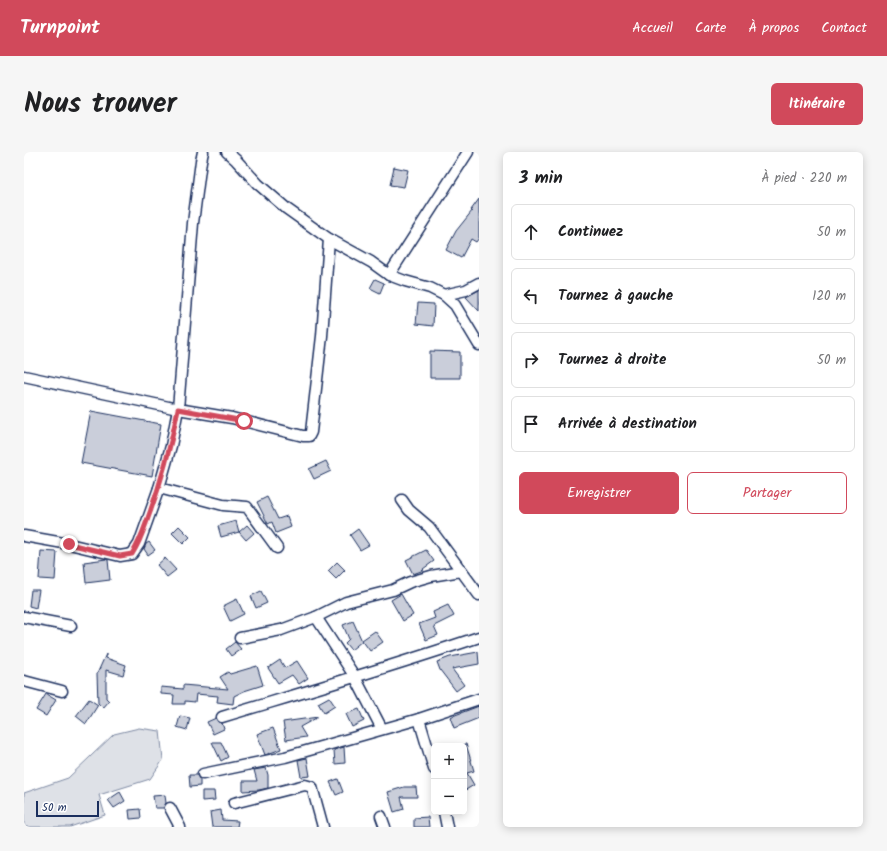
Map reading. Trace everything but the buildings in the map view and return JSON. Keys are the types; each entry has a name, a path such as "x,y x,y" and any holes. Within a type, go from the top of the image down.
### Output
{"street":[{"path":"24,536 69,544 120,556 132,554 139,544 159,488 171,446 178,409 193,223 203,152"},
{"path":"227,152 258,184 287,209 329,239 371,262 389,275 430,288 444,295 455,305 479,345"},
{"path":"389,275 468,152"},
{"path":"24,376 178,409 232,418 303,436 309,436 311,432 322,336 329,239"},
{"path":"444,295 466,290 479,283"},
{"path":"159,488 223,505 247,507 277,548"},
{"path":"402,500 408,510 429,527 479,595"},
{"path":"240,638 281,630 316,617 346,602 393,590 410,582 431,576 461,572"},
{"path":"24,617 71,626"},
{"path":"316,617 355,677 382,729"},
{"path":"222,718 479,637"},
{"path":"24,681 62,691"},
{"path":"203,774 285,757 419,719 479,699"},
{"path":"419,719 431,759"},
{"path":"234,803 305,785 312,787 323,827"},
{"path":"170,808 180,827"},
{"path":"445,815 447,827"},
{"path":"381,816 384,827"}],"shaded area":[{"path":"139,728 160,731 163,760 150,779 99,795 105,815 70,827 24,827 24,793 68,778 114,734"}],"route":[{"path":"69,544 120,556 132,554 139,544 159,488 171,446 178,409 244,421"}]}
